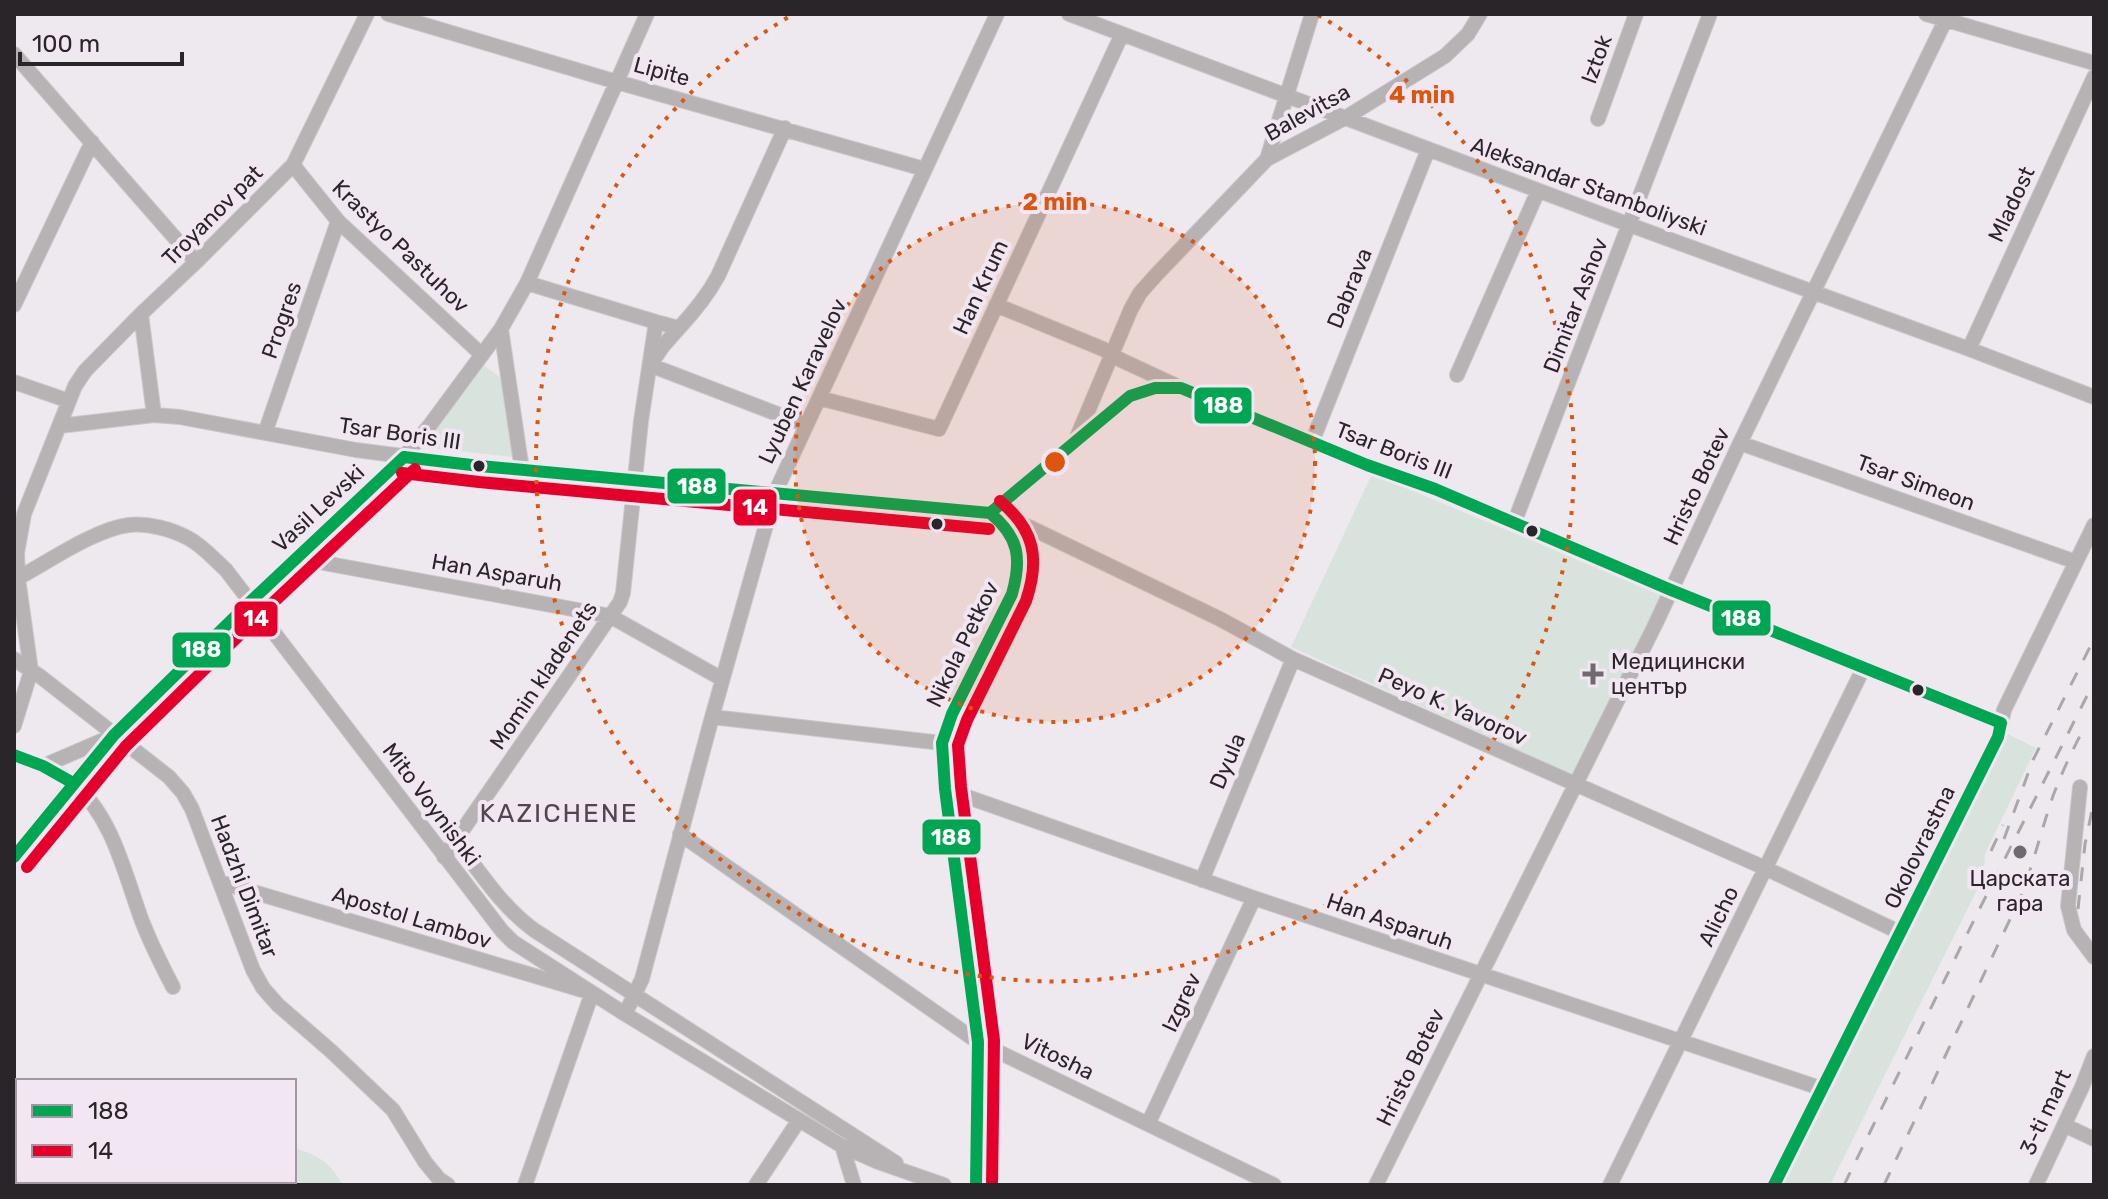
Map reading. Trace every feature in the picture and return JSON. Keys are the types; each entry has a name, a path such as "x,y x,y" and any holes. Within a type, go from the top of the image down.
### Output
{"street":[{"name":"Troyanov pat","path":"59,426 75,386 85,371 293,165 367,14"},
{"name":"Lipite","path":"388,14 924,169"},
{"name":"Vasil Levski","path":"14,857 114,735 404,457 430,425 501,329 527,283 647,14"},
{"name":"Lyuben Karavelov","path":"625,1014 642,979 775,493 997,14"},
{"name":"Aleksandar Stamboliyski","path":"1069,14 1091,18 1122,34 1428,150 2094,397"},
{"path":"1074,444 1140,293 1267,159 1312,14"},
{"name":"Balevitsa","path":"1267,159 1345,118 1445,56 1468,34 1480,14"},
{"name":"Iztok","path":"1598,119 1636,14"},
{"name":"Dimitar Ashov","path":"1514,523 1710,14"},
{"path":"1926,14 2094,63"},
{"name":"Hristo Botev","path":"1376,1185 1671,590 1946,19"},
{"name":"Han Krum","path":"819,398 939,429 1122,34"},
{"path":"14,54 196,262"},
{"name":"Mladost","path":"1969,349 2094,77"},
{"path":"785,128 718,276 698,308 650,365 806,425"},
{"path":"14,305 92,142"},
{"name":"Dabrava","path":"1312,442 1428,150"},
{"name":"Krastyo Pastuhov","path":"293,165 338,221 482,355"},
{"path":"1457,375 1538,191"},
{"name":"Progres","path":"265,433 338,221"},
{"path":"527,283 679,328"},
{"name":"Tsar Boris III","path":"996,305 1181,388 1367,465 1435,489 1671,590 2001,723"},
{"path":"141,314 154,415"},
{"name":"Momin kladenets","path":"444,857 620,602 656,322"},
{"path":"501,329 522,470"},
{"path":"14,382 69,401"},
{"path":"990,513 1119,404 1142,390 1181,388"},
{"name":"Tsar Boris III","path":"59,426 154,415 180,417 404,457 990,513"},
{"path":"14,726 31,671 15,553 24,514 59,426"},
{"name":"Tsar Simeon","path":"1740,443 2076,562"},
{"name":"Peyo K. Yavorov","path":"990,513 1029,527 1220,619 1293,659 1765,868 1901,933"},
{"name":"Nikola Petkov","path":"976,1185 978,1042 945,789 942,743 952,714 1016,582 1018,558 1013,537 990,513"},
{"name":"Mito Voynishki","path":"18,578 108,531 128,525 149,525 189,538 226,570 444,857 513,942 842,1146 944,1185"},
{"name":"Okolovrastna","path":"1774,1185 1998,737 2004,710 2094,525"},
{"name":"Han Asparuh","path":"297,558 610,616 722,679"},
{"name":"Hadzhi Dimitar","path":"14,659 169,777 183,793 198,822 253,970 263,988 393,1110 425,1162 448,1185"},
{"name":"Dyula","path":"1202,880 1293,659"},
{"name":"Alicho","path":"1610,1185 1864,667"},
{"path":"712,717 942,743"},
{"path":"43,766 114,735"},
{"path":"14,755 43,766 73,783 91,801 102,818 158,958 173,987"},
{"path":"2080,787 2068,906 2074,930 2094,957"},
{"name":"Han Asparuh","path":"945,789 1254,898 1823,1089"},
{"name":"Vitosha","path":"680,834 978,1042 1274,1185"},
{"name":"Mito Voynishki","path":"456,841 518,918 913,1174"},
{"name":"Apostol Lambov","path":"220,882 592,993"},
{"name":"Izgrev","path":"1148,1124 1254,898"},
{"path":"525,1185 592,993"},
{"name":"3-ti mart","path":"2036,1185 2094,1056"},
{"path":"756,1185 799,1120"},
{"path":"2064,1125 2094,1139"},
{"path":"842,1146 854,1185"}],"shaded area":[{"path":"484,365 502,379 513,457 420,447"},
{"path":"1372,474 1661,594 1575,776 1291,647"},
{"path":"2008,734 2036,748 1985,854 1984,876 1830,1185 1783,1185"},
{"path":"296,1149 323,1161 343,1185 92,1185 296,1183"}],"railway":[{"path":"2004,839 2033,760 2094,639"},
{"path":"1844,1185 2094,682"},
{"path":"1884,1185 2022,894 2053,796 2085,726"},
{"path":"2078,909 2085,844 2094,801"},
{"path":"1991,851 2003,825"}],"transit line":[{"name":"188","path":"990,513 1130,396 1155,388 1181,388 1367,465 1435,489 1671,590 2001,723"},
{"name":"188","path":"404,457 990,513"},
{"name":"188","path":"14,857 114,735 404,457"},
{"name":"14","path":"27,867 126,746 415,469"},
{"name":"14","path":"402,473 989,529"},
{"name":"14","path":"992,1185 994,1040 958,745 967,720 1026,601 1033,572 1027,534 1000,501"},
{"name":"188","path":"976,1185 978,1042 945,789 942,743 952,714 1012,594 1015,581 1016,549 1007,531 990,513"},
{"name":"188","path":"1774,1185 1998,737 2001,723"},
{"name":"188","path":"14,755 43,766 73,783"}],"place":[{"name":"Медицински център","path":"1593,674"},
{"name":"Царската гара","path":"2020,852"}],"district":[{"name":"KAZICHENE","path":"559,813"}]}
